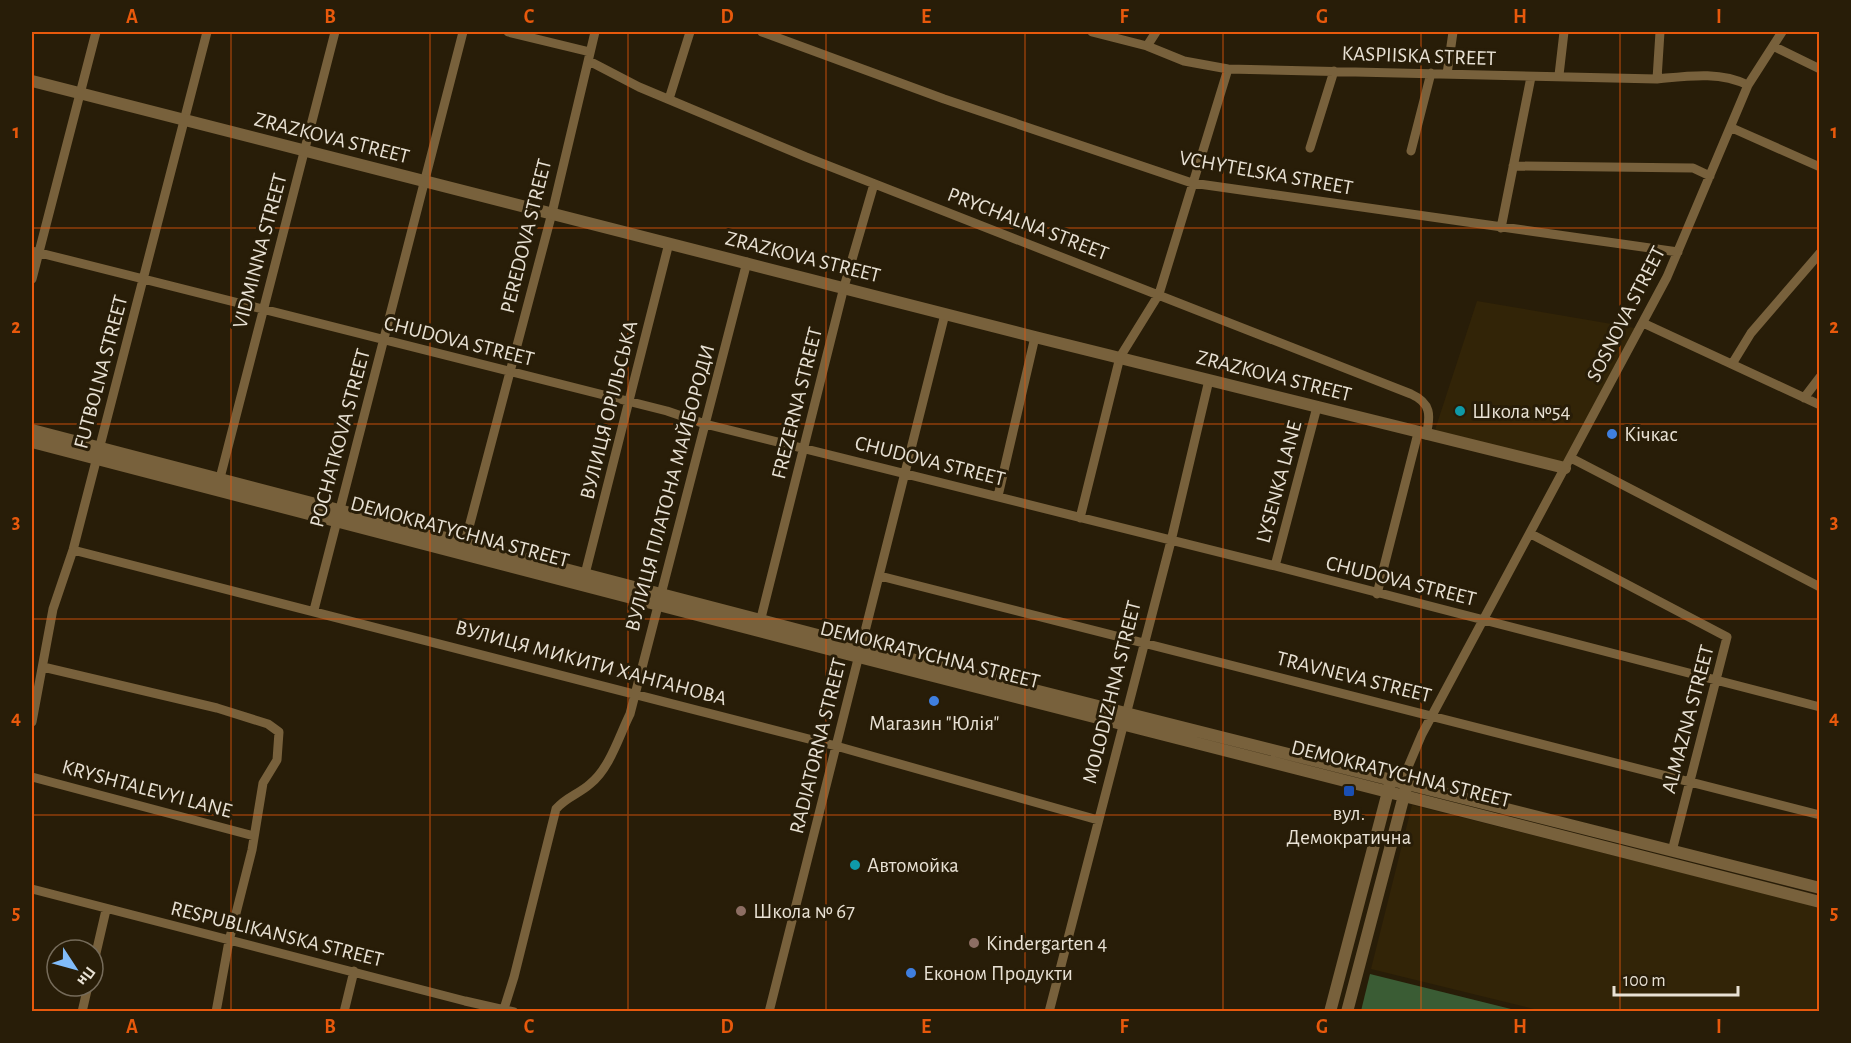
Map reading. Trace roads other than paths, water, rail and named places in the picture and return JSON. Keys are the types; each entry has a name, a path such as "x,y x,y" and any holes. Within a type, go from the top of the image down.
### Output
{"street":[{"path":"32,279 35,252 82,93 96,32"},
{"name":"FUTBOLNA STREET","path":"32,722 35,696 43,667 53,609 74,550 97,453 146,279 207,32"},
{"name":"VIDMINNA STREET","path":"220,478 335,32"},
{"name":"POCHATKOVA STREET","path":"314,610 337,514 385,341 464,32"},
{"name":"PRYCHALNA STREET","path":"508,32 590,56 639,87 874,184 1419,398 1429,409 1430,416 1422,434 1377,594"},
{"name":"PEREDOVA STREET","path":"463,547 552,213 595,32"},
{"path":"669,99 690,32"},
{"name":"VCHYTELSKA STREET","path":"762,32 944,99 1192,183 1678,252"},
{"name":"KASPIISKA STREET","path":"1092,32 1147,46 1184,61 1228,69 1531,77 1559,75 1657,80 1699,75 1737,80 1748,85"},
{"path":"1147,46 1156,32"},
{"path":"1447,74 1453,32"},
{"path":"1559,75 1564,32"},
{"path":"1657,80 1660,32"},
{"name":"SOSNOVA STREET","path":"1405,790 1408,767 1432,714 1485,621 1643,323 1678,252 1732,128 1748,85 1782,32"},
{"path":"1773,46 1820,69"},
{"path":"1080,518 1120,357 1159,294 1228,69"},
{"path":"1310,148 1334,71"},
{"path":"1411,151 1431,73"},
{"path":"1501,228 1531,77"},
{"name":"ZRAZKOVA STREET","path":"32,81 1422,434 1568,463 1820,587"},
{"path":"1732,128 1820,167"},
{"path":"1513,165 1693,168 1710,176"},
{"name":"FREZERNA STREET","path":"759,625 844,287 874,184"},
{"name":"ВУЛИЦЯ ОРІЛЬСЬКА","path":"584,579 669,243"},
{"name":"CHUDOVA STREET","path":"35,252 630,404 667,411 705,424 1275,566 1820,707"},
{"path":"1732,364 1751,333 1820,253"},
{"name":"ВУЛИЦЯ ПЛАТОНА МАЙБОРОДИ","path":"503,1010 514,977 556,809 564,800 590,785 603,771 630,714 747,262"},
{"name":"RADIATORNA STREET","path":"770,1011 945,314"},
{"path":"1643,323 1820,405"},
{"path":"998,496 1035,337"},
{"path":"1804,398 1820,377"},
{"name":"MOLODIZHNA STREET","path":"1049,1011 1142,644 1171,541 1209,380"},
{"name":"LYSENKA LANE","path":"1275,566 1317,407"},
{"name":"DEMOKRATYCHNA STREET","path":"32,430 97,453 861,652 1390,786 1820,902"},
{"name":"DEMOKRATYCHNA STREET","path":"32,442 220,478 337,514"},
{"name":"ALMAZNA STREET","path":"1531,534 1724,634 1727,639 1672,851"},
{"name":"ВУЛИЦЯ МИКИТИ ХАНГАНОВА","path":"74,550 635,693 836,746 1098,820"},
{"name":"TRAVNEVA STREET","path":"880,576 1142,644 1432,714 1820,815"},
{"path":"43,667 217,708 268,724 279,732 277,760 263,783 254,836 228,941 227,961 216,1011"},
{"name":"SOSNOVA STREET","path":"1390,786 1408,767"},
{"name":"KRYSHTALEVYI LANE","path":"32,777 254,836"},
{"path":"1330,1011 1390,786"},
{"path":"1347,1011 1405,790"},
{"name":"DEMOKRATYCHNA STREET","path":"1405,790 1672,851 1820,888"},
{"name":"RESPUBLIKANSKA STREET","path":"32,889 465,1001 514,1011"},
{"path":"100,938 106,910"},
{"path":"344,1011 354,971"}],"place":[{"name":"Школа №54","path":"1460,411"},
{"name":"Кічкас","path":"1612,434"},
{"name":"Магазин \"Юлія\"","path":"934,701"},
{"name":"вул. Демократична","path":"1349,791"},
{"name":"Автомойка","path":"855,865"},
{"name":"Школа № 67","path":"741,911"},
{"name":"Kindergarten 4","path":"974,943"},
{"name":"Економ Продукти","path":"911,973"}]}
